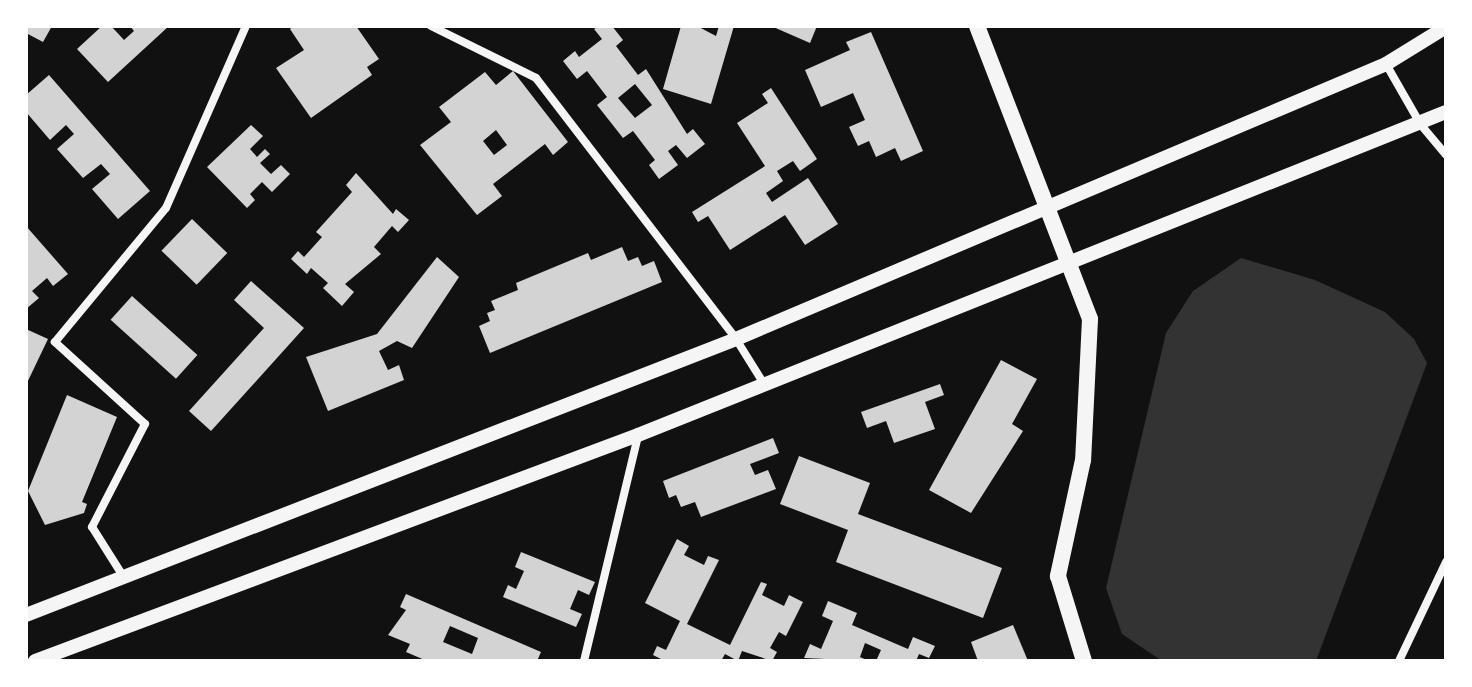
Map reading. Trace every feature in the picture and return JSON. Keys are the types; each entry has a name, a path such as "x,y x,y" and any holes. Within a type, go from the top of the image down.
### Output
{"main road":[{"path":"977,26 1043,208 1090,319 1083,460 1058,576 1084,661"}],"street":[{"path":"123,576 92,527 145,424 55,342 166,208 246,26"},
{"path":"431,26 536,78 736,339 764,384"},
{"path":"26,615 736,339 1386,64 1446,27"},
{"path":"1386,64 1421,125 1446,155"},
{"path":"35,661 638,435 1065,262 1421,125 1446,112"},
{"path":"584,661 638,435"},
{"path":"1399,661 1446,562"}],"shaded area":[{"path":"1241,258 1315,280 1385,312 1414,339 1427,363 1316,661 1162,661 1122,634 1106,588 1166,333 1193,291"}],"building":[{"path":"26,26 52,26 43,42 26,33"},
{"path":"102,26 111,26 124,40 134,31 130,26 169,26 108,82 77,49"},
{"path":"294,26 356,26 379,59 367,67 372,75 311,118 276,68 304,50 290,29"},
{"path":"612,26 623,40 616,46 638,75 646,69 687,134 693,129 705,144 687,158 676,145 668,151 678,165 659,179 649,165 655,160 633,131 623,138 597,105 607,97 587,71 577,79 563,61 575,51 579,57 602,39 594,29","holes":["635,84 652,105 635,118 618,98"]},
{"path":"681,26 697,26 716,36 719,26 734,26 711,104 663,89"},
{"path":"771,26 817,26 810,43"},
{"path":"871,32 923,151 901,161 895,148 876,157 869,141 858,146 849,127 865,120 853,93 821,107 805,70 850,50 846,42"},
{"path":"513,71 568,142 553,155 545,144 493,184 502,196 477,215 420,145 451,122 439,107 485,72 496,85","holes":["496,130 507,145 494,155 483,141"]},
{"path":"49,75 150,191 118,219 92,189 110,174 101,164 83,178 57,149 74,134 66,125 50,140 26,112 26,95"},
{"path":"771,88 817,159 800,171 793,161 777,171 783,181 766,193 772,202 808,178 838,224 805,245 785,215 730,250 708,216 698,222 692,212 765,166 737,123 768,103 762,94"},
{"path":"251,125 263,136 250,149 257,157 265,149 270,154 260,163 271,174 281,165 290,174 272,192 262,182 250,194 255,200 247,208 207,167"},
{"path":"356,173 393,214 396,209 409,220 398,232 392,226 374,247 381,254 345,284 354,292 342,306 323,288 328,283 311,268 307,274 291,259 298,251 304,257 322,237 316,232 352,192 346,185"},
{"path":"192,219 227,253 197,285 161,251"},
{"path":"26,226 68,274 53,286 47,278 32,291 39,298 26,309"},
{"path":"622,247 628,261 638,257 642,266 654,261 662,282 490,353 479,326 490,321 487,313 495,310 491,301 518,290 516,283 588,253 591,260"},
{"path":"437,257 459,277 412,348 397,341 379,351 388,370 399,365 404,380 328,411 306,357 377,334"},
{"path":"251,281 304,328 211,431 189,411 264,328 234,300"},
{"path":"132,296 197,355 176,379 111,320"},
{"path":"26,329 48,339 26,385"},
{"path":"1001,360 1037,379 1012,424 1023,431 971,513 929,490"},
{"path":"940,384 944,395 925,402 935,429 894,443 886,421 867,428 861,412"},
{"path":"67,395 117,417 82,502 87,504 84,513 45,525 28,491"},
{"path":"773,438 779,453 750,464 755,475 768,470 776,489 701,517 695,502 681,507 676,495 669,498 663,481"},
{"path":"799,456 870,483 858,514 1002,568 983,618 836,562 848,530 780,504"},
{"path":"677,539 689,546 684,555 704,565 708,556 719,560 687,624 730,645 761,582 767,584 762,595 784,606 789,595 803,602 786,636 779,632 770,648 777,652 772,661 742,651 738,661 725,654 721,661 665,661 653,655 657,646 666,650 680,621 645,603"},
{"path":"521,552 595,582 589,595 578,590 570,609 582,614 576,627 503,597 508,585 516,589 524,571 515,567"},
{"path":"406,594 541,652 537,661 427,661 406,652 410,644 388,635 406,610 400,607","holes":["450,626 478,638 472,654 443,642"]},
{"path":"828,601 857,613 852,625 908,649 913,637 935,646 929,658 919,654 916,661 876,661 881,650 865,643 860,657 869,661 804,658 810,644 821,649 833,621 822,616"},
{"path":"1013,625 1028,661 978,661 971,642"}]}
